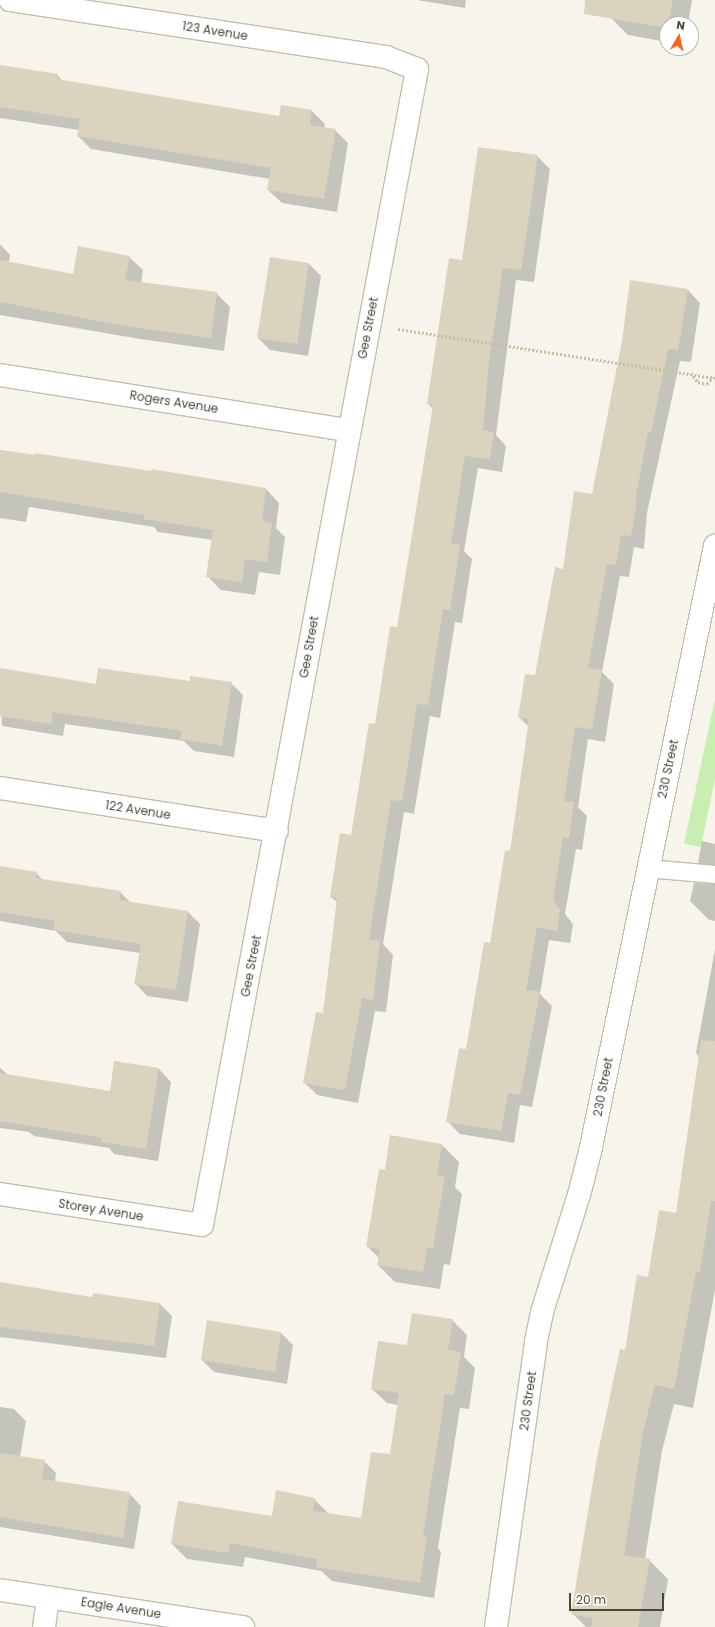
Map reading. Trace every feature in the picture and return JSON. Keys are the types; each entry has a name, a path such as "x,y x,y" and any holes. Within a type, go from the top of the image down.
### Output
{"street":[{"name":"123 Avenue","path":"10,0 386,57 417,69"},
{"name":"Gee Street","path":"202,1225 277,831 348,430 417,69"},
{"name":"Rogers Avenue","path":"0,375 348,430"},
{"name":"230 Street","path":"496,1627 536,1341 542,1312 579,1195 590,1152 647,868 715,546"},
{"name":"122 Avenue","path":"0,788 277,831"},
{"name":"Storey Avenue","path":"0,1194 202,1225"},
{"name":"Eagle Avenue","path":"0,1590 243,1627"},
{"path":"44,1627 48,1597"}],"lane":[{"path":"647,868 715,874"}],"path":[{"path":"369,325 691,373 714,378"},
{"path":"691,373 698,382 707,384 714,378"}],"green space":[{"path":"715,699 715,779 701,847 684,844"}],"building":[{"path":"585,0 673,0 670,16 659,16 659,27 584,14"},
{"path":"0,65 58,74 57,79 279,116 281,105 312,110 310,125 336,129 324,199 267,190 271,168 77,136 80,119 0,107"},
{"path":"478,147 538,155 521,270 503,268 489,361 483,430 494,432 490,459 465,456 451,544 460,545 450,610 443,609 428,705 417,704 402,801 391,800 369,939 380,941 373,1000 362,998 345,1090 303,1083 316,1012 323,1013 337,898 330,897 340,833 351,835 369,723 375,724 390,626 397,627 433,405 427,404 449,258 462,260"},
{"path":"78,246 130,256 125,280 217,292 211,338 125,326 0,302 0,260 73,274"},
{"path":"270,257 309,263 297,344 257,338"},
{"path":"630,280 688,289 678,350 668,349 651,433 648,432 635,501 637,501 631,536 621,535 616,565 607,564 588,668 602,670 592,729 575,727 564,801 574,802 569,838 563,837 553,900 560,910 557,931 537,927 526,990 540,992 520,1095 508,1093 501,1131 446,1122 459,1048 466,1049 484,942 490,943 505,850 510,851 529,719 518,718 525,674 535,675 555,567 563,569 574,491 592,494 622,341"},
{"path":"0,450 35,455 35,453 151,471 152,469 266,488 262,521 272,523 267,562 245,559 242,582 206,577 213,530 144,519 144,515 0,492"},
{"path":"0,668 96,684 98,668 190,681 190,676 232,682 222,746 180,739 182,731 53,712 51,724 0,716"},
{"path":"0,866 37,872 36,878 121,891 119,900 188,911 176,990 134,984 141,944 53,930 55,921 0,912"},
{"path":"701,1040 715,1041 715,1201 711,1201 700,1272 696,1272 674,1389 655,1385 643,1432 624,1555 650,1559 638,1627 591,1627 593,1618 571,1614 597,1457 620,1349 625,1350 637,1275 648,1277 659,1210 676,1213"},
{"path":"114,1061 159,1068 146,1149 101,1142 102,1138 0,1121 0,1073 110,1091"},
{"path":"390,1135 442,1144 437,1175 445,1176 433,1248 427,1247 423,1272 377,1265 380,1249 366,1247 379,1169 385,1170"},
{"path":"0,1282 92,1297 93,1293 160,1303 154,1346 0,1327"},
{"path":"412,1313 453,1319 448,1350 461,1352 454,1395 445,1394 423,1536 427,1536 420,1583 316,1567 317,1559 230,1543 228,1553 171,1544 178,1501 272,1516 276,1490 315,1498 313,1511 361,1518 371,1452 390,1454 399,1393 371,1389 378,1341 407,1345"},
{"path":"207,1320 281,1332 275,1372 201,1360"},
{"path":"0,1453 45,1460 42,1479 130,1492 123,1538 0,1517"}]}
